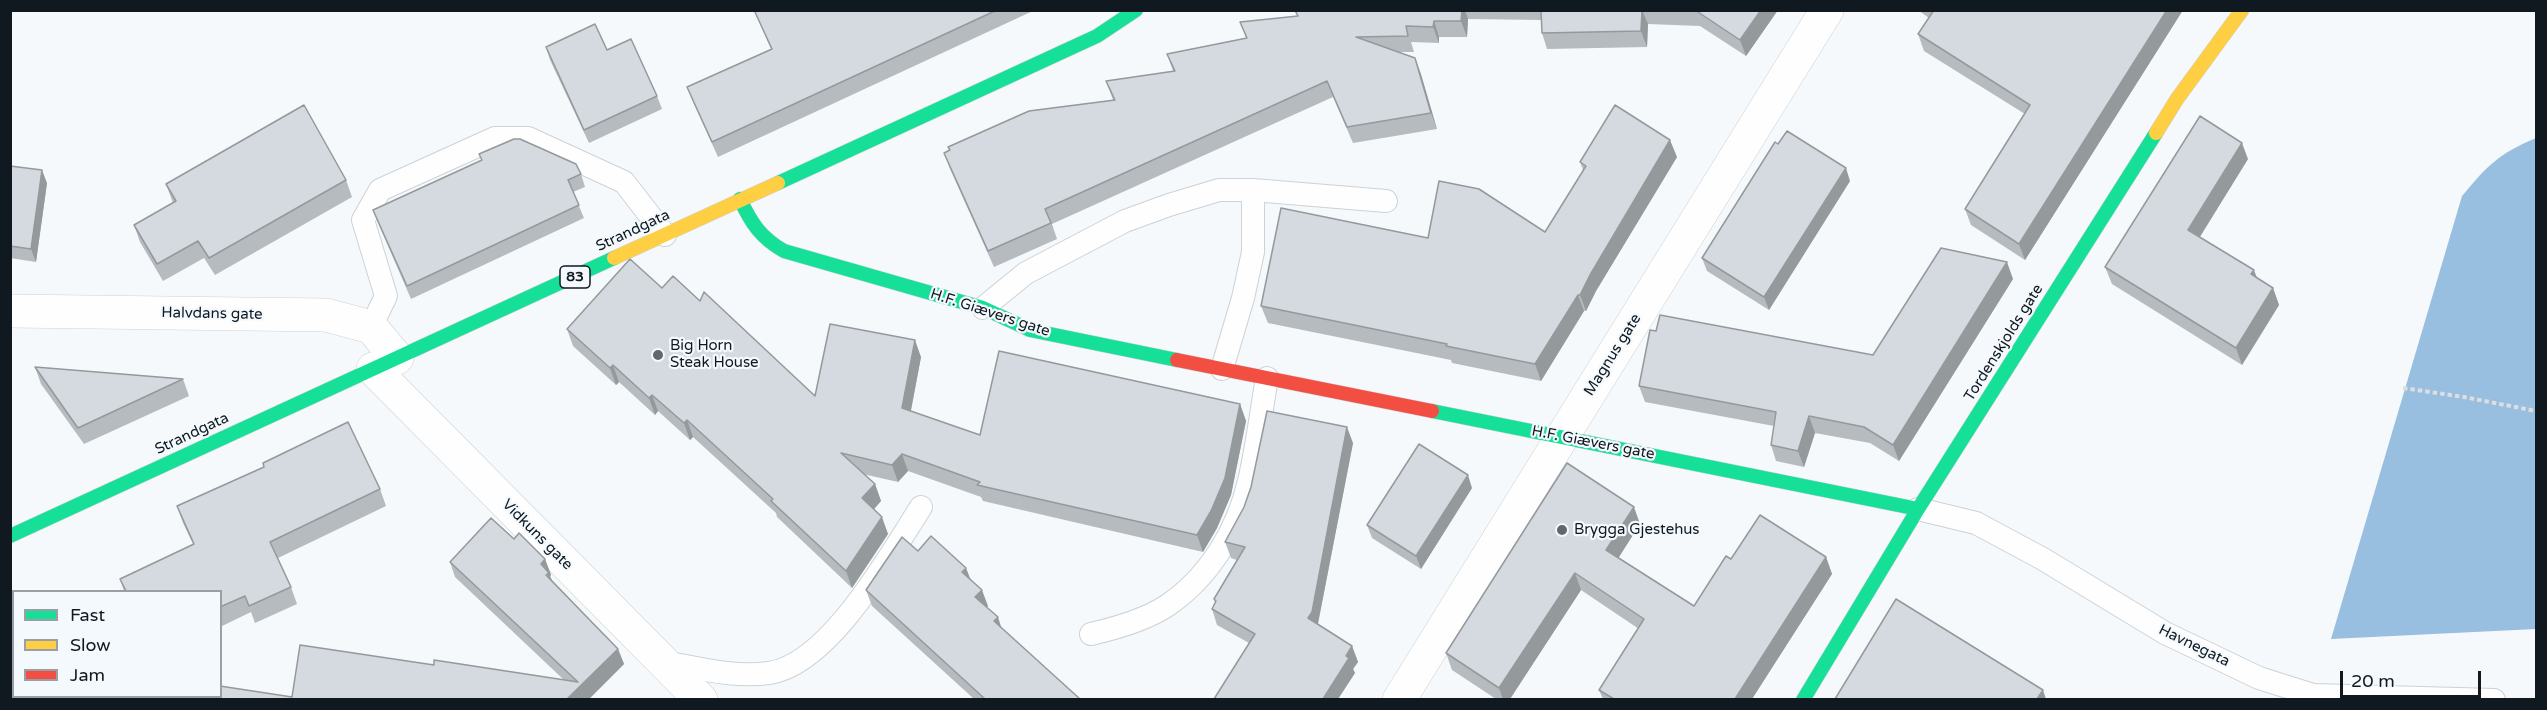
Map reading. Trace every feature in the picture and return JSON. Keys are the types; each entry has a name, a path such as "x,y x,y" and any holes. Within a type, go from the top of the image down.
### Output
{"main road":[{"name":"Strandgata","path":"10,536 1097,36 1136,10"},
{"name":"Tordenskjolds gate","path":"1803,699 1918,509 2177,99 2242,10"},
{"name":"H.F. Giævers gate","path":"740,200 754,229 766,242 784,251 982,308 1030,330 1918,509"}],"street":[{"name":"Magnus gate","path":"1399,699 1827,10"},
{"name":"Halvdans gate","path":"10,311 326,315 371,327"},
{"path":"371,327 385,364"},
{"name":"Vidkuns gate","path":"385,364 701,699"}],"lane":[{"path":"371,327 386,296 363,220 380,190 495,138 528,138 624,182 665,235"},
{"path":"982,308 1026,273 1125,221 1219,190 1253,190 1386,201"},
{"path":"1222,369 1253,252 1253,190"},
{"path":"1091,634 1124,626 1168,605 1204,572 1221,550 1249,483 1267,378"},
{"path":"664,662 736,674 770,673 796,664 813,653 834,631 882,568 921,507"},
{"name":"Havnegata","path":"1918,509 1976,523 2043,559 2165,633 2259,678 2313,695 2494,699"}],"path":[{"path":"2403,388 2536,411"}],"water":[{"path":"2536,138 2536,629 2331,639 2462,196 2494,161 2512,149"}],"building":[{"path":"754,10 997,10 712,142 687,87 772,49"},
{"path":"1295,10 1462,10 1461,21 1434,21 1433,27 1406,26 1408,36 1356,37 1415,58 1431,113 1347,127 1327,81 1045,209 1051,223 988,251 944,153 950,150 948,147 1029,111 1115,100 1106,81 1175,71 1167,54 1247,38 1240,22 1298,16"},
{"path":"1541,10 1642,10 1641,31 1542,33"},
{"path":"1695,10 1761,10 1740,40"},
{"path":"1934,10 2167,10 2019,244 1965,209 2030,105 1918,34"},
{"path":"595,24 607,50 631,39 657,96 584,130 546,47"},
{"path":"304,105 346,180 209,258 198,241 157,264 134,225 176,201 166,184"},
{"path":"1615,105 1670,140 1580,295 1535,364 1261,306 1281,208 1428,238 1439,181 1479,189 1545,232 1586,166 1580,162"},
{"path":"2200,116 2242,143 2188,230 2254,270 2251,274 2273,288 2236,348 2105,267"},
{"path":"1787,131 1846,168 1764,297 1702,258 1775,142 1778,144"},
{"path":"514,139 520,139 576,164 581,174 568,180 579,205 407,286 373,210 482,160 479,154"},
{"path":"10,166 42,170 31,249 10,246"},
{"path":"1941,248 2007,262 1893,445 1864,427 1809,416 1798,451 1771,445 1776,412 1639,386 1650,330 1656,331 1660,315 1873,355"},
{"path":"630,259 662,288 673,276 700,301 704,292 815,396 830,324 915,340 902,408 980,435 999,351 1240,404 1225,478 1211,511 1197,535 977,485 980,482 902,454 892,465 841,453 875,484 862,498 882,517 846,571 771,501 773,499 687,420 684,423 652,395 649,398 613,365 610,368 567,329"},
{"path":"35,367 183,379 78,428"},
{"path":"1267,411 1347,427 1312,612 1308,618 1352,646 1346,656 1349,658 1323,699 1214,699 1255,634 1212,609 1216,601 1214,599 1245,547 1225,542 1244,507 1251,487"},
{"path":"348,422 380,489 270,542 291,587 249,606 245,596 222,606 222,590 126,590 120,579 194,544 177,506 264,467 263,463"},
{"path":"1419,444 1468,475 1416,556 1367,525"},
{"path":"1567,463 1634,507 1606,550 1694,606 1726,556 1731,559 1760,515 1826,557 1735,699 1614,699 1599,690 1644,619 1575,573 1499,688 1446,653"},
{"path":"491,518 514,539 519,533 545,559 541,564 549,573 546,575 618,649 567,699 160,699 222,698 222,686 292,697 300,645 434,665 434,660 578,682 450,562"},
{"path":"931,536 966,568 962,572 982,590 975,597 998,617 994,621 1080,699 985,699 866,590 902,537 918,551"},
{"path":"1896,599 2043,690 2037,699 1835,699"},
{"path":"12,643 10,672 10,644"}],"traffic: fast":[{"path":"778,183 1097,36 1136,10"},
{"path":"1803,700 1918,509 2156,133"},
{"path":"740,199 757,229 784,251 983,308 1030,330 1177,360"},
{"path":"10,536 614,258"},
{"path":"1432,411 1918,509"}],"traffic: slow":[{"path":"2156,133 2177,99 2242,10"},
{"path":"614,258 778,183"}],"traffic: jam":[{"path":"1177,360 1432,411"}],"place":[{"name":"Big Horn Steak House","path":"658,355"},
{"name":"Brygga Gjestehus","path":"1562,530"}]}
